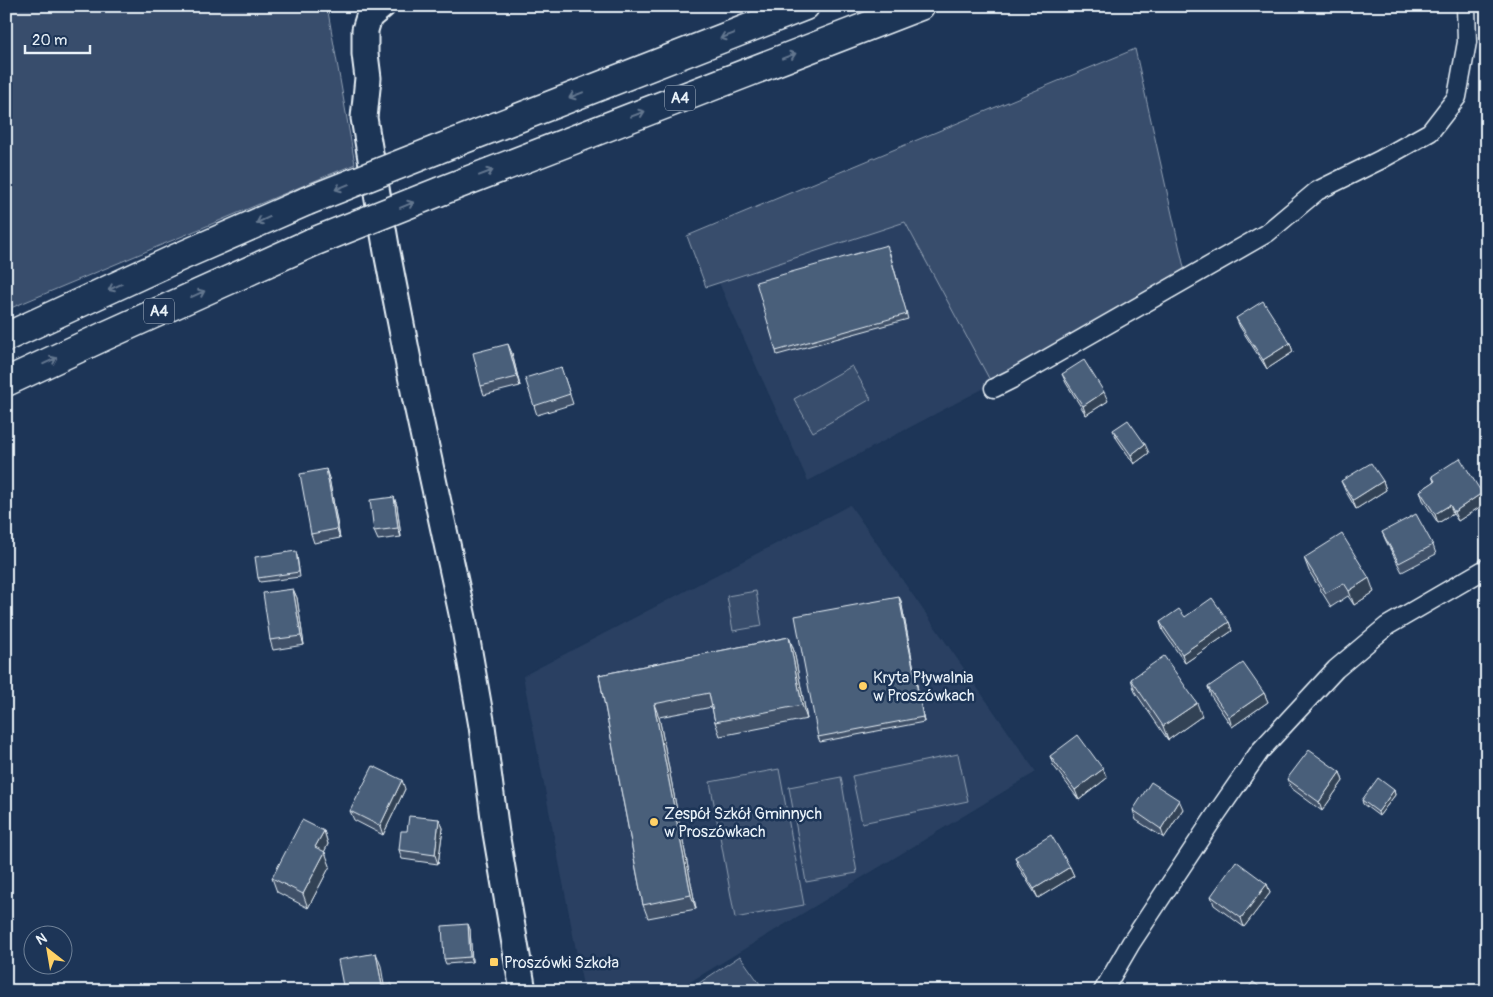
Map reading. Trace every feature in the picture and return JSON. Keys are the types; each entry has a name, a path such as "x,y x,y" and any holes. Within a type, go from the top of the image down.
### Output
{"highway":[{"name":"A4","path":"6,337 177,258 308,201 806,6"},
{"name":"A4","path":"6,382 107,334 313,242 920,6"}],"main road":[{"path":"382,6 368,17 365,30 368,78 364,118 387,252 415,396 463,618 482,726 496,833 523,991"}],"street":[{"path":"994,388 1267,233 1317,190 1380,160 1430,132 1457,97 1467,42 1466,6"},
{"path":"1103,991 1131,943 1260,751 1336,668 1387,626 1487,568"}],"shaded area":[{"path":"6,6 327,6 355,164 6,310"},
{"path":"1135,49 1185,272 992,384 905,222 706,287 687,236"},
{"path":"905,222 992,384 808,481 719,283"},
{"path":"852,366 871,399 813,432 794,399"},
{"path":"850,505 1036,772 675,991 584,991 523,676"},
{"path":"756,591 762,626 733,631 727,596"},
{"path":"958,754 968,801 862,823 852,776"},
{"path":"779,769 804,905 735,918 710,782"},
{"path":"841,777 857,873 806,882 789,787"},
{"path":"740,956 765,991 687,991"}],"building":[{"path":"887,245 907,314 776,351 756,282"},
{"path":"1263,301 1290,343 1263,360 1236,318"},
{"path":"508,344 517,377 481,386 473,353"},
{"path":"1084,360 1104,392 1083,406 1062,374"},
{"path":"561,367 570,394 534,406 525,378"},
{"path":"1128,420 1145,444 1131,455 1113,430"},
{"path":"1460,458 1482,493 1454,512 1450,505 1435,514 1420,491 1435,481 1432,476"},
{"path":"1371,463 1383,481 1353,500 1341,481"},
{"path":"326,469 337,529 311,534 300,474"},
{"path":"394,497 398,528 374,531 370,500"},
{"path":"1416,514 1433,545 1399,563 1382,532"},
{"path":"1342,534 1369,578 1349,591 1344,583 1326,593 1304,558"},
{"path":"296,551 299,572 258,578 255,557"},
{"path":"293,589 301,636 270,640 263,593"},
{"name":"Kryta Pływalnia w Proszówkach","path":"899,597 923,717 818,737 795,616"},
{"path":"1212,598 1229,622 1182,654 1160,622 1179,609 1185,617"},
{"name":"Zespół Szkół Gminnych w Proszówkach","path":"789,637 802,705 715,722 709,693 654,704 691,895 643,905 599,675"},
{"path":"1164,656 1197,703 1163,726 1131,679"},
{"path":"1243,663 1264,693 1229,717 1208,687"},
{"path":"1078,735 1103,769 1075,790 1050,756"},
{"path":"1309,750 1340,772 1319,802 1287,779"},
{"path":"373,766 402,780 380,826 350,811"},
{"path":"1378,778 1394,790 1378,812 1362,800"},
{"path":"1151,782 1179,800 1161,829 1133,810"},
{"path":"409,816 439,819 435,855 399,850 401,831 407,831"},
{"path":"302,820 324,831 315,847 325,852 303,894 272,878"},
{"path":"1051,835 1070,867 1034,889 1015,857"},
{"path":"1236,861 1267,884 1241,918 1211,896"},
{"path":"468,924 470,957 444,959 442,926"},
{"path":"376,953 382,986 392,984 393,991 344,991 338,960"},
{"path":"1253,982 1265,991 1246,991"}],"place":[{"name":"Kryta Pływalnia w Proszówkach","path":"863,686"},
{"name":"Zespół Szkół Gminnych w Proszówkach","path":"654,822"},
{"name":"Proszówki Szkoła","path":"494,962"}]}
